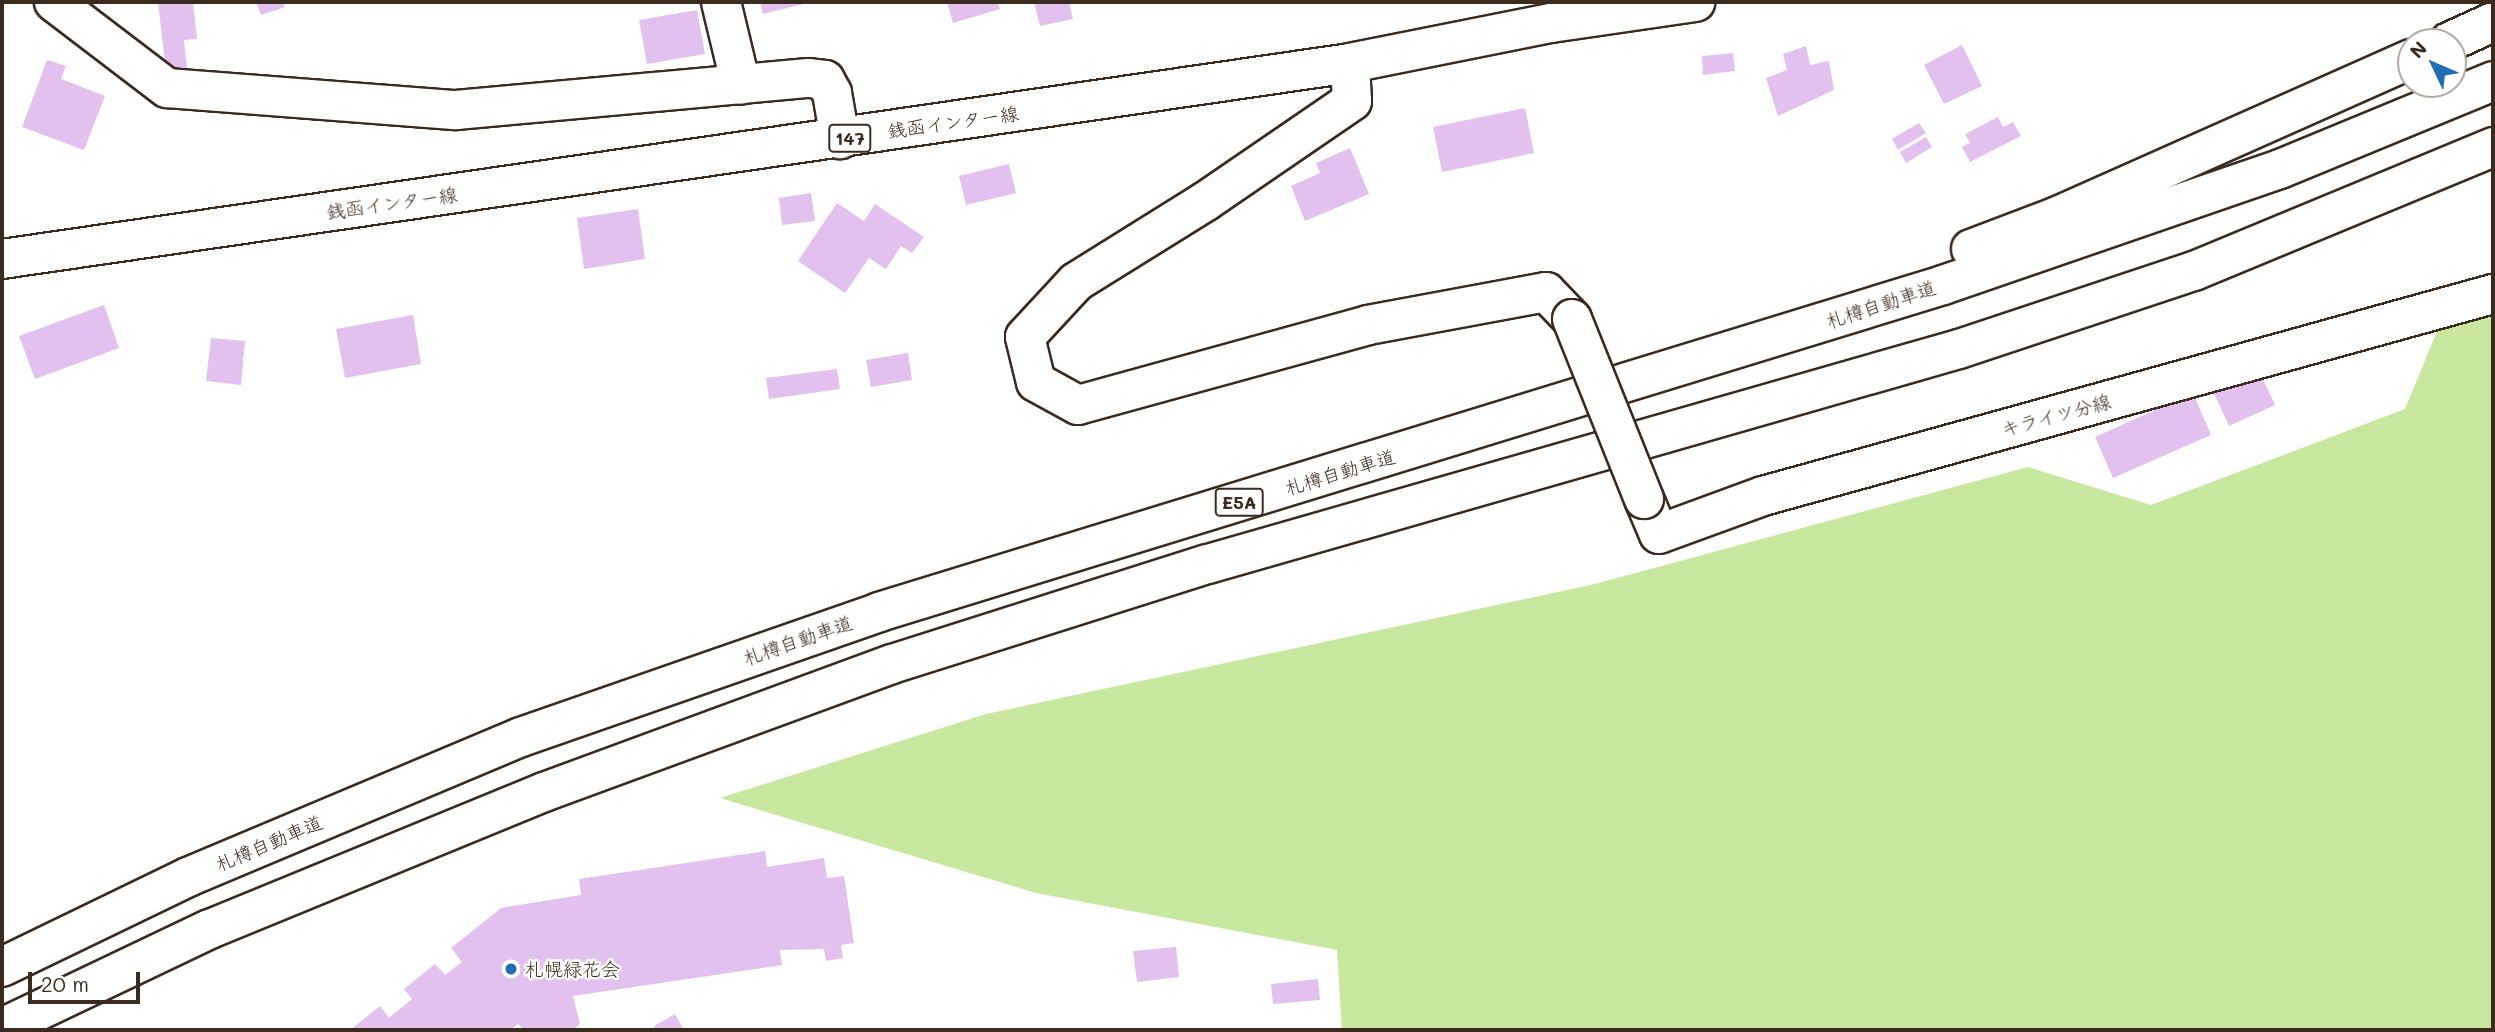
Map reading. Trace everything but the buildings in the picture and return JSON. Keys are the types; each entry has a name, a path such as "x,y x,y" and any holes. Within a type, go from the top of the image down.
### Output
{"main road":[{"path":"54,2 167,88 456,110 741,85 779,79 825,80 832,93 840,139"},
{"path":"721,2 741,85"},
{"name":"銭函インター線","path":"2,259 1350,63 1550,13 1695,2"},
{"path":"2467,34 2493,22"},
{"name":"キライツ分線","path":"1350,63 1352,101 1206,201 1076,282 1025,337 1036,382 1078,405 1368,326 1546,292 1572,319 1659,534 1763,496 2493,294"},
{"path":"1664,373 1747,332 2058,216 2397,64"},
{"name":"札樽自動車道","path":"2,967 188,877 521,737 879,612 1664,373 1943,285 2280,170 2493,81"},
{"path":"2,1028 210,929 518,802 892,664 1208,564 1959,349 2194,271 2493,147"},
{"path":"2194,271 2306,243 2493,169"}],"green space":[{"path":"2493,309 2493,1030 1342,1030 1337,950 1036,893 720,798 986,714 1591,585 2028,467 2151,505 2405,409 2440,324"}],"place":[{"name":"札幌緑花会","path":"511,969"}]}
